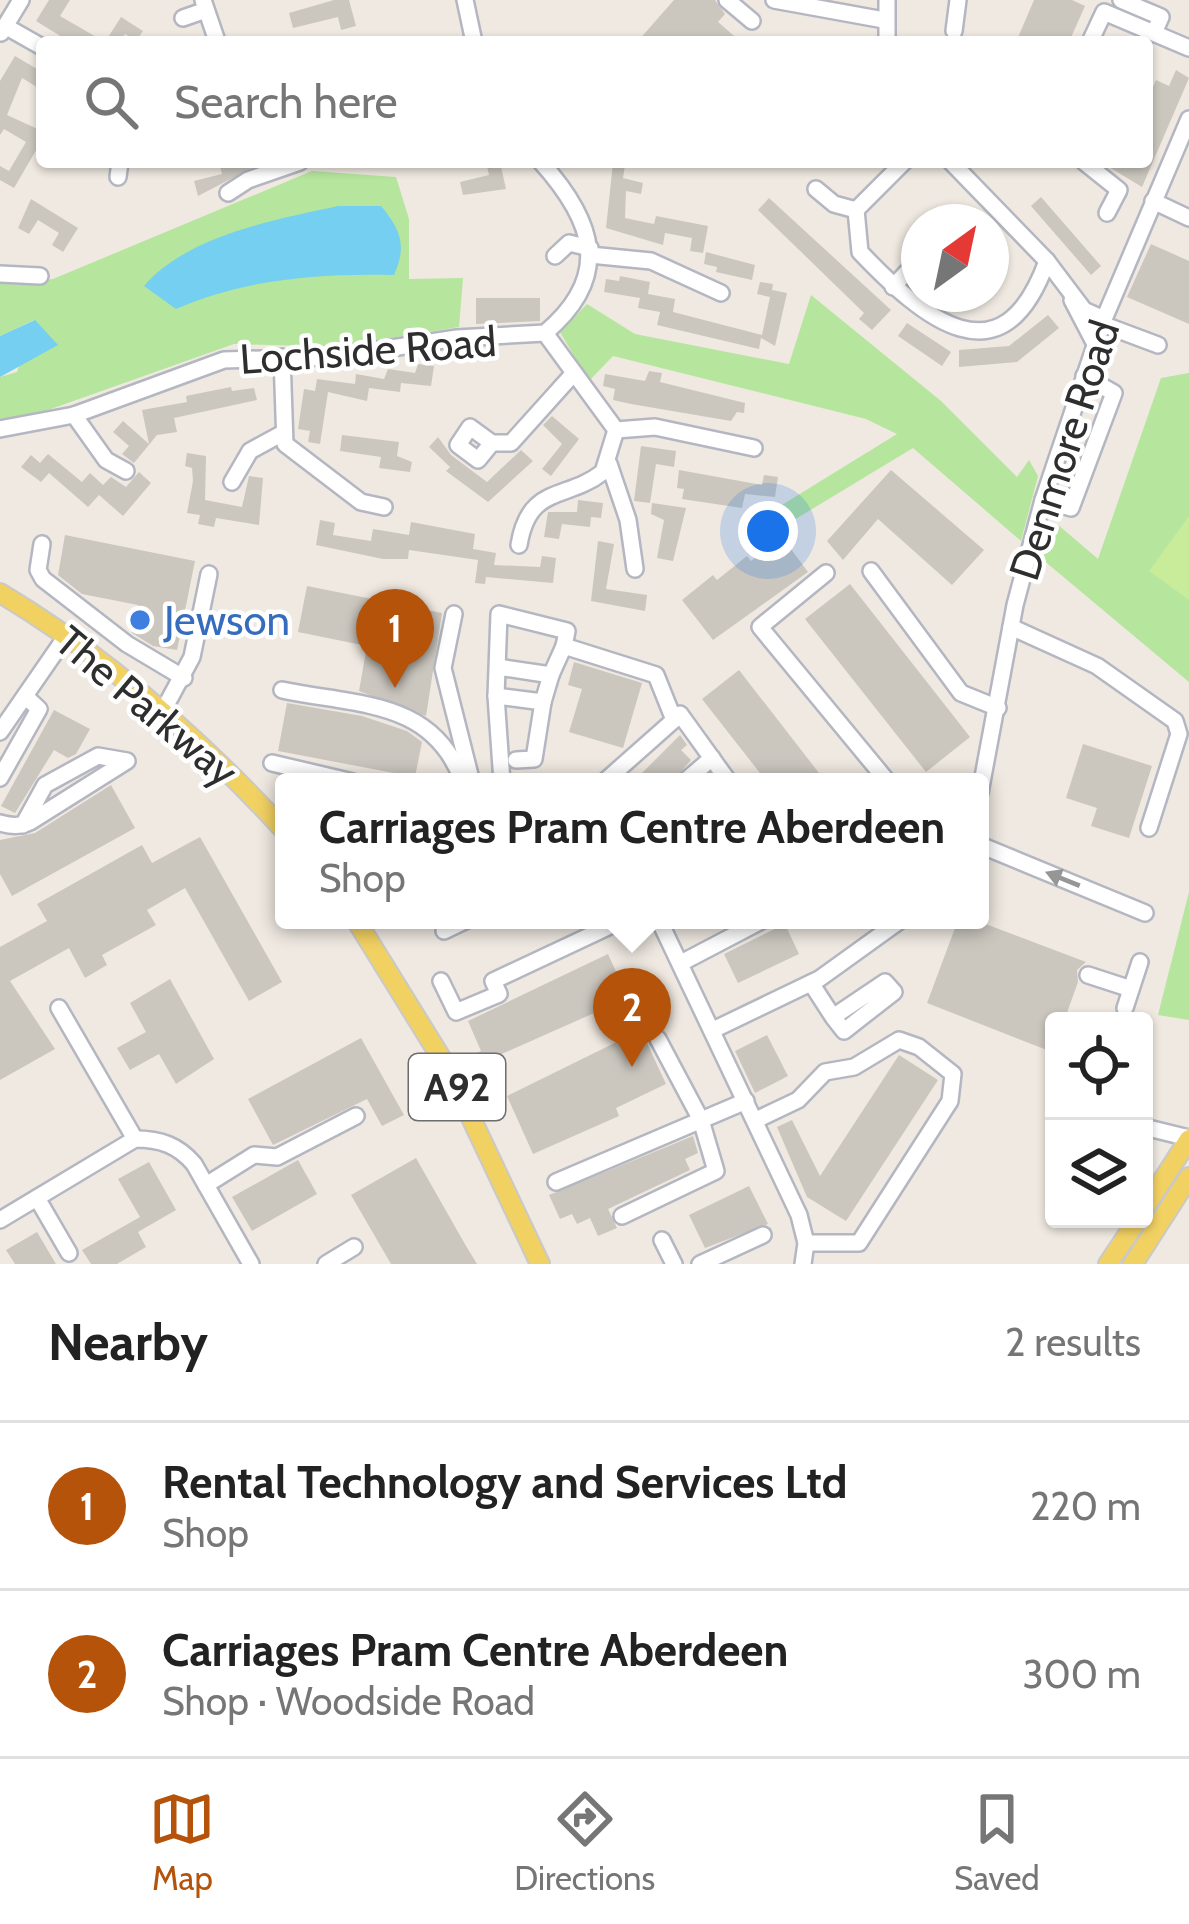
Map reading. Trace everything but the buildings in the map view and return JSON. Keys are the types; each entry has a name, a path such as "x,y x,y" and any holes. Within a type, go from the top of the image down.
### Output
{"main road":[{"name":"The Parkway","path":"0,592 67,635 163,711 275,821"},
{"name":"A92","path":"362,929 448,1069 539,1264"},
{"path":"1153,1195 1189,1138"},
{"path":"1133,1264 1189,1177"},
{"path":"1108,1264 1129,1228"}],"street":[{"path":"21,0 3,30 36,44"},
{"path":"465,0 470,36"},
{"path":"727,0 752,21"},
{"path":"775,0 884,20"},
{"path":"886,36 887,0"},
{"path":"953,31 958,0"},
{"path":"1121,0 1161,17 1154,33"},
{"path":"183,18 205,5 216,36"},
{"path":"1093,36 1105,12 1189,48"},
{"name":"Denmore Road","path":"984,773 1011,627 1042,500 1103,322 1189,119"},
{"path":"228,193 283,168"},
{"path":"546,168 578,207 590,252"},
{"path":"856,210 898,168"},
{"path":"957,168 1047,261 1084,310 1158,345"},
{"path":"1092,168 1119,190 1108,213"},
{"path":"815,189 834,204 856,210"},
{"path":"1153,202 1189,218"},
{"path":"856,210 860,252 893,287 951,328 999,328 1034,298 1047,261"},
{"path":"555,256 569,243 590,252 651,261 721,293"},
{"name":"Lochside Road","path":"0,429 74,415 224,360 332,357 458,338 544,333 575,302 590,252"},
{"path":"0,274 40,276"},
{"path":"893,287 901,278"},
{"path":"1068,290 1084,332 1095,344"},
{"path":"519,545 522,525 537,504 592,481 609,461 616,430 544,333"},
{"path":"282,357 283,433 292,453 357,509 384,506"},
{"path":"492,443 511,442 574,373"},
{"path":"1042,500 1071,508 1114,393 1084,376"},
{"path":"74,415 106,460 126,470"},
{"path":"616,430 655,427 754,448"},
{"path":"232,482 250,451 283,433"},
{"path":"609,461 631,531 635,569"},
{"path":"42,544 38,569 43,579 127,644 184,678"},
{"path":"871,571 961,693 998,708"},
{"path":"826,573 760,627 881,773"},
{"path":"163,711 184,678 209,574"},
{"path":"454,614 443,668 470,773"},
{"path":"501,773 496,695 499,614 567,631 543,702 534,759 516,760"},
{"path":"1011,627 1097,666 1175,722 1178,734 1149,828"},
{"path":"0,732 67,635"},
{"path":"564,646 656,675 674,720"},
{"path":"498,668 551,675"},
{"path":"282,690 417,719 448,748 459,773"},
{"path":"0,778 39,709 25,695"},
{"path":"496,695 543,702"},
{"path":"614,773 680,714 723,773"},
{"path":"0,824 23,825 127,761 98,756 45,785 23,825"},
{"path":"694,773 712,758"},
{"path":"272,763 314,773"},
{"path":"989,849 1145,913"},
{"path":"444,931 448,929"},
{"path":"441,981 456,1012 499,994 493,981 604,929"},
{"path":"664,929 799,1215 806,1243 803,1264"},
{"path":"681,964 746,929"},
{"path":"713,1030 812,983 888,929"},
{"path":"1125,1009 1140,962"},
{"path":"1088,975 1131,989"},
{"path":"812,983 833,1017"},
{"path":"59,1008 136,1139"},
{"path":"622,1216 716,1171 701,1120 658,1039"},
{"path":"756,1120 798,1100 825,1072 854,1067 899,1040 919,1047 952,1074 950,1101 860,1243 806,1243"},
{"path":"556,1182 746,1101"},
{"path":"206,1185 254,1155 278,1156 356,1117"},
{"path":"1153,1129 1189,1138"},
{"path":"0,1220 136,1139 182,1150 251,1264"},
{"path":"37,1198 69,1253"},
{"path":"700,1264 763,1235"},
{"path":"662,1240 674,1264"},
{"path":"326,1264 354,1247"}],"green space":[{"path":"312,171 396,177 409,219 409,279 463,278 459,327 334,347 234,344 34,415 0,419 0,377 17,372 34,320 0,336 0,280 22,284 53,279"},
{"path":"811,295 941,401 1017,477 1029,460 1038,476 1021,541 913,448 789,523 777,508 897,434 866,419 613,356 589,381 560,332 587,304 635,334 789,364"},
{"path":"1189,373 1189,682 1042,559 1057,524 1098,559 1161,378"},
{"path":"1189,516 1189,600 1149,571"},
{"path":"1189,892 1189,1020 1158,1015"}],"water":[{"path":"338,206 381,206 400,239 394,275 283,280 228,291 176,309 144,286 162,268 208,242"},
{"path":"35,320 58,345 0,377 0,336"}],"place":[{"name":"Jewson","path":"140,620"},
{"name":"Rental Technology and Services Ltd","path":"395,688"},
{"name":"Carriages Pram Centre Aberdeen","path":"632,1067"}]}
